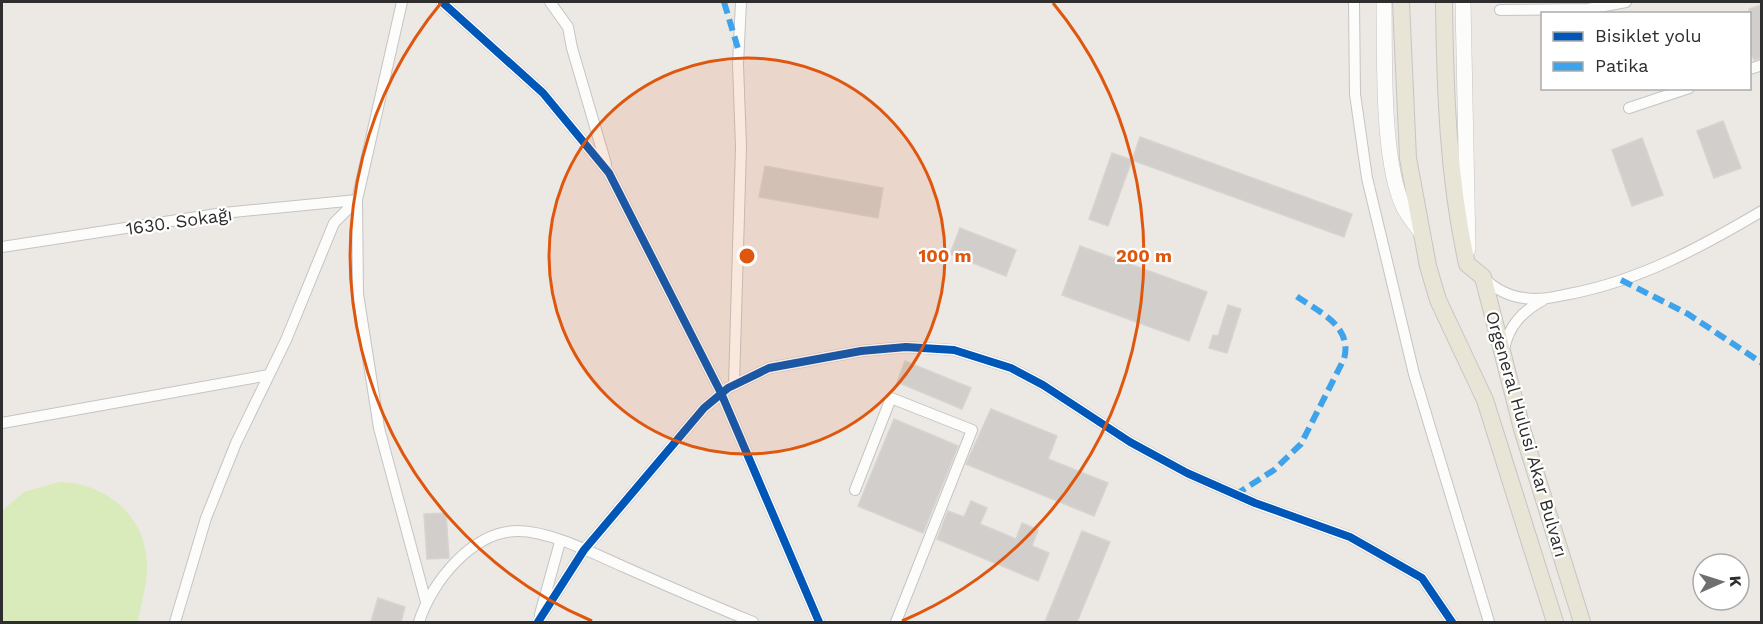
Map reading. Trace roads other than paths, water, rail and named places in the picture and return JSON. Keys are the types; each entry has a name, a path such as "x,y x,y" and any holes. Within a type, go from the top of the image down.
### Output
{"main road":[{"name":"Orgeneral Hulusi Akar Bulvarı","path":"1401,2 1408,159 1420,231 1438,300 1485,399 1555,622"},
{"path":"1444,2 1451,171 1467,264 1483,277"},
{"name":"Orgeneral Hulusi Akar Bulvarı","path":"1483,277 1502,357 1582,622"}],"street":[{"path":"402,2 357,200 358,294 379,428 426,602"},
{"path":"442,2 543,93 609,172"},
{"path":"550,2 571,33 572,48 609,172 721,393 819,622"},
{"path":"734,384 741,147 738,64 741,2"},
{"path":"1354,2 1355,94 1367,178 1417,385 1489,622"},
{"path":"1384,2 1385,81 1392,157 1404,208 1420,231"},
{"path":"1463,2 1469,240 1467,264"},
{"path":"1500,10 1576,5 1588,11 1626,2"},
{"path":"1629,108 1683,90"},
{"path":"175,622 192,559 220,480 303,300 334,223 357,200"},
{"name":"1630. Sokağı","path":"2,247 223,213 357,200"},
{"path":"1483,277 1498,290 1516,297 1546,298 1603,286 1651,270 1722,235 1761,211"},
{"path":"1502,357 1513,325 1525,312 1546,298"},
{"path":"538,622 584,550 704,408 734,384 769,368 884,348 942,348 994,361 1028,376 1130,442 1187,473 1255,503 1350,537 1422,578 1452,622"},
{"path":"2,423 269,375"},
{"path":"855,490 891,398 972,430 896,622"},
{"path":"419,622 436,584 451,567 497,534 528,532 584,550 753,622"},
{"path":"538,622 560,542"}]}
